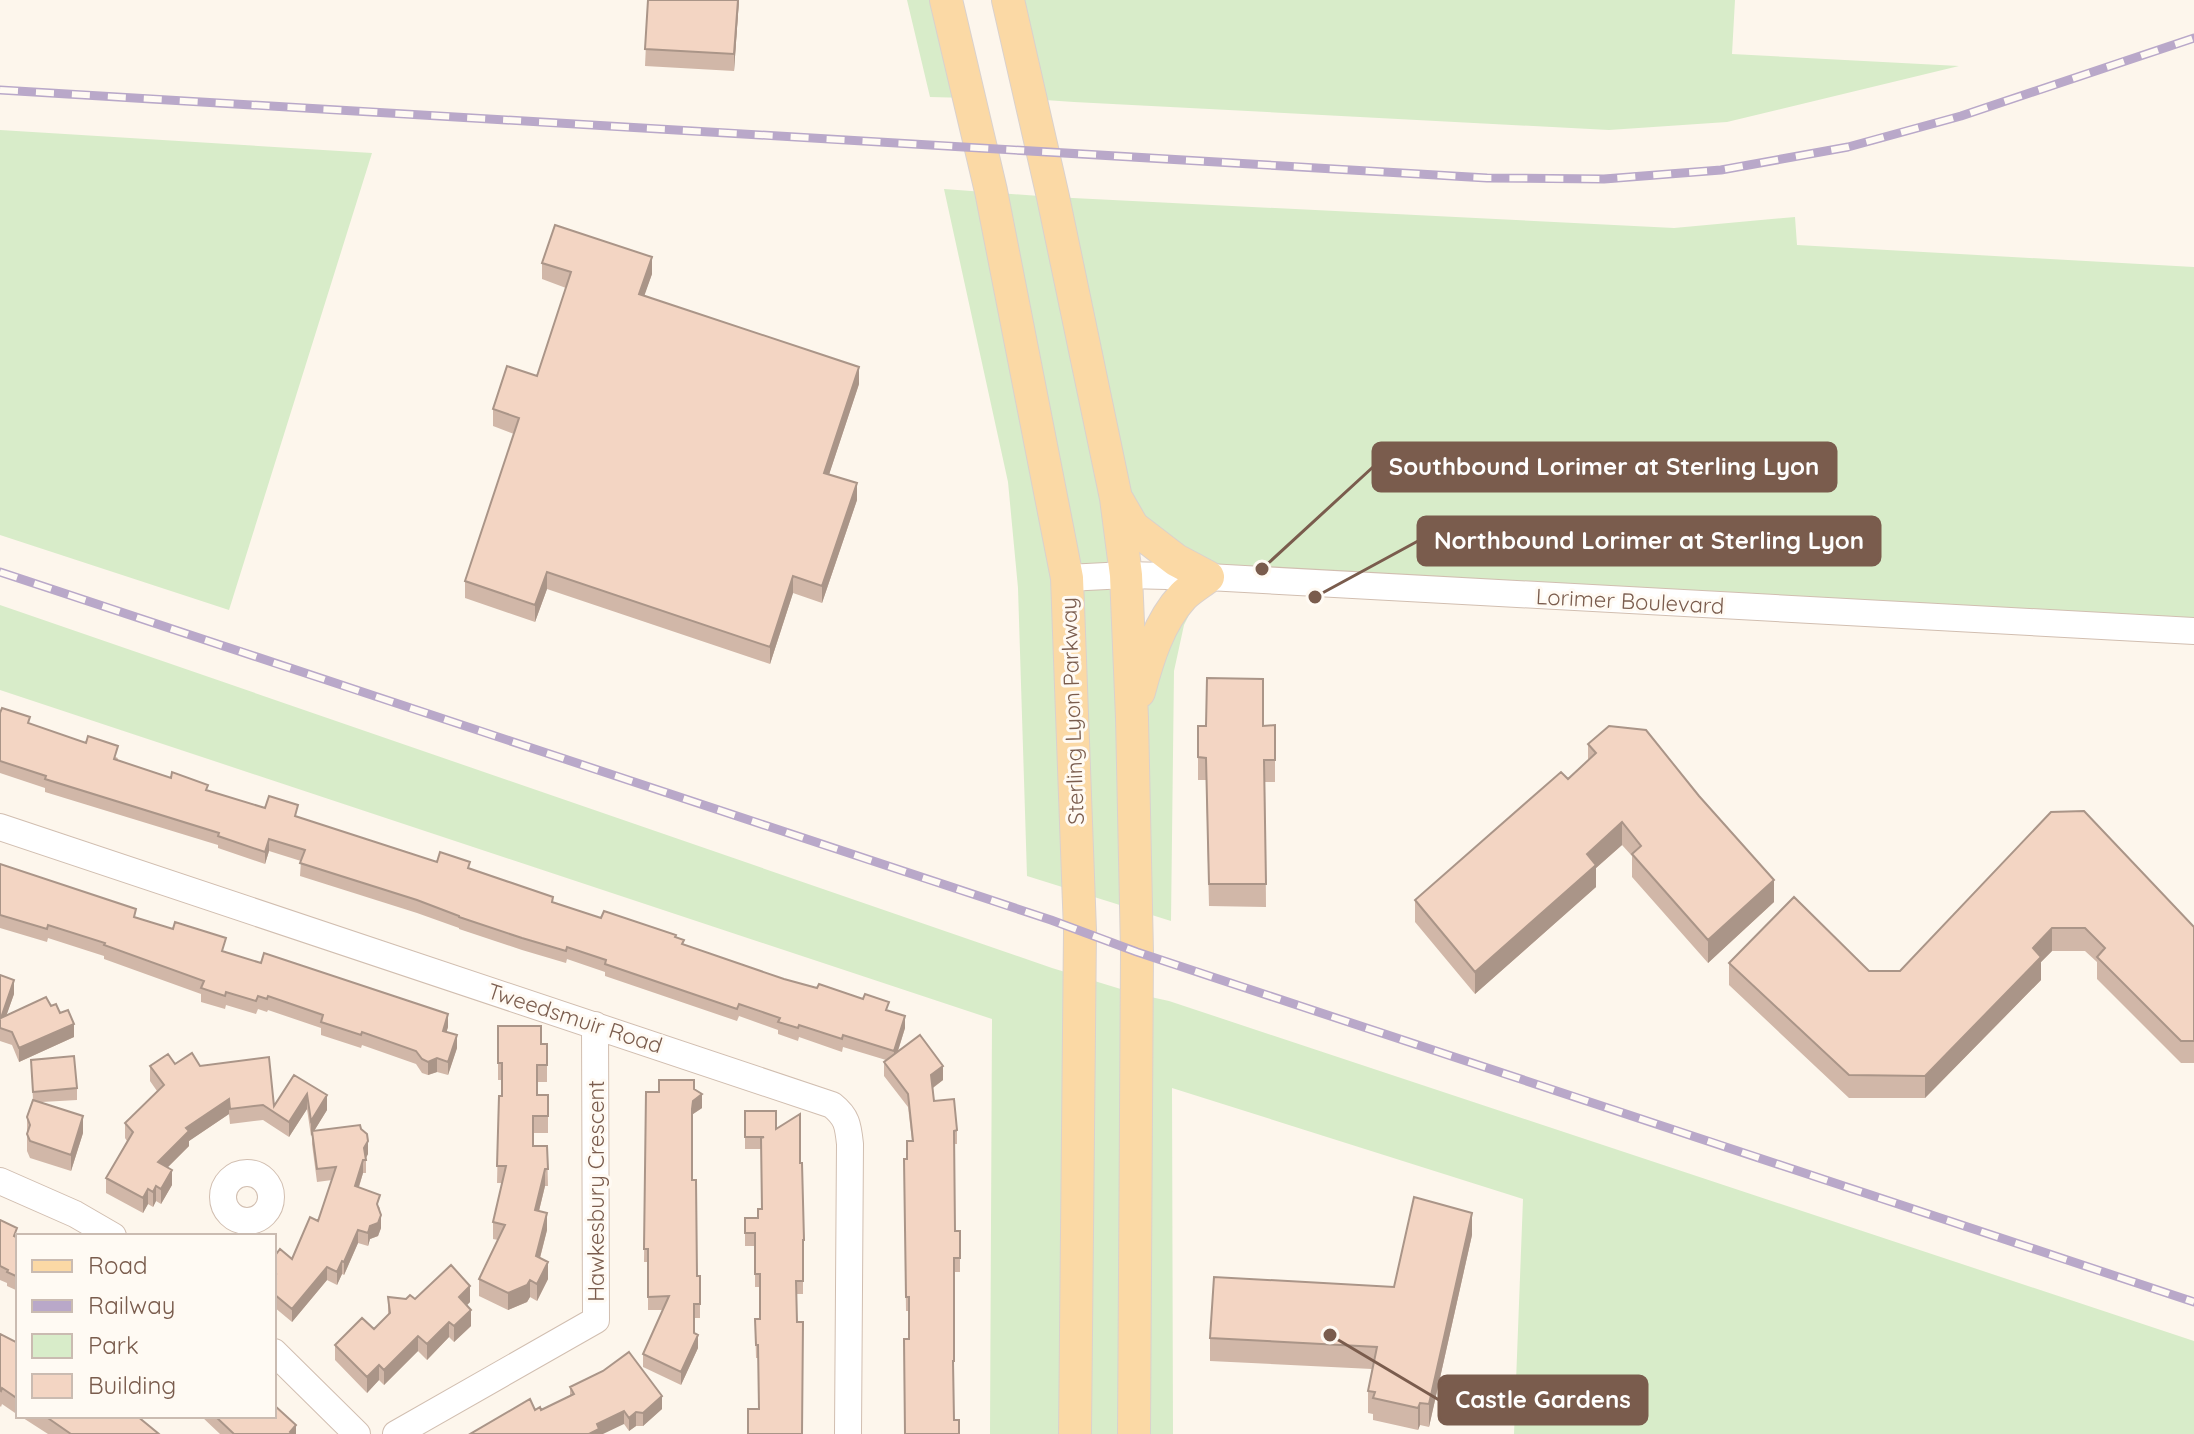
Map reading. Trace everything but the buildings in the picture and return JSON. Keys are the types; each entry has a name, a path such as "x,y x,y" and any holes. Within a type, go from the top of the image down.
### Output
{"main road":[{"name":"Sterling Lyon Parkway","path":"946,0 991,191 1067,578 1080,931 1075,1434"},
{"path":"1008,0 1116,498 1126,575 1137,952 1134,1434"},
{"path":"1116,498 1133,527 1176,560 1208,577 1184,594 1166,618 1146,665 1132,718"}],"street":[{"name":"Lorimer Boulevard","path":"1067,578 1126,575 1208,577 2194,631"},
{"name":"Tweedsmuir Road","path":"0,827 832,1105 843,1114 850,1144 848,1434"},
{"name":"Hawkesbury Crescent","path":"396,1434 596,1320 595,1025"},
{"path":"0,1181 75,1214 110,1234"},
{"path":"276,1354 357,1434"}],"green space":[{"path":"907,0 946,0 969,98 930,97"},
{"path":"1008,0 1735,0 1732,54 1959,66 1727,122 1609,130 1030,99"},
{"path":"0,130 372,153 229,610 0,535"},
{"path":"944,189 1674,228 1795,217 1797,245 2194,267 2194,631 1208,577 1184,625 1174,671 1171,921 1027,876 1018,588 1008,482","holes":["1117,500 1184,594 1132,714"]},
{"path":"0,605 1052,968 1169,1001 2194,1341 2194,1434 1514,1434 1523,1199 1172,1088 1173,1434 990,1434 992,1019 0,690"}],"railway":[{"path":"0,90 1487,178 1604,179 1721,170 1848,147 1961,116 2194,38"},
{"path":"0,572 2194,1302"}],"place":[{"name":"Southbound Lorimer at Sterling Lyon","path":"1262,569"},
{"name":"Northbound Lorimer at Sterling Lyon","path":"1315,597"},
{"name":"Castle Gardens","path":"1330,1335"}]}
